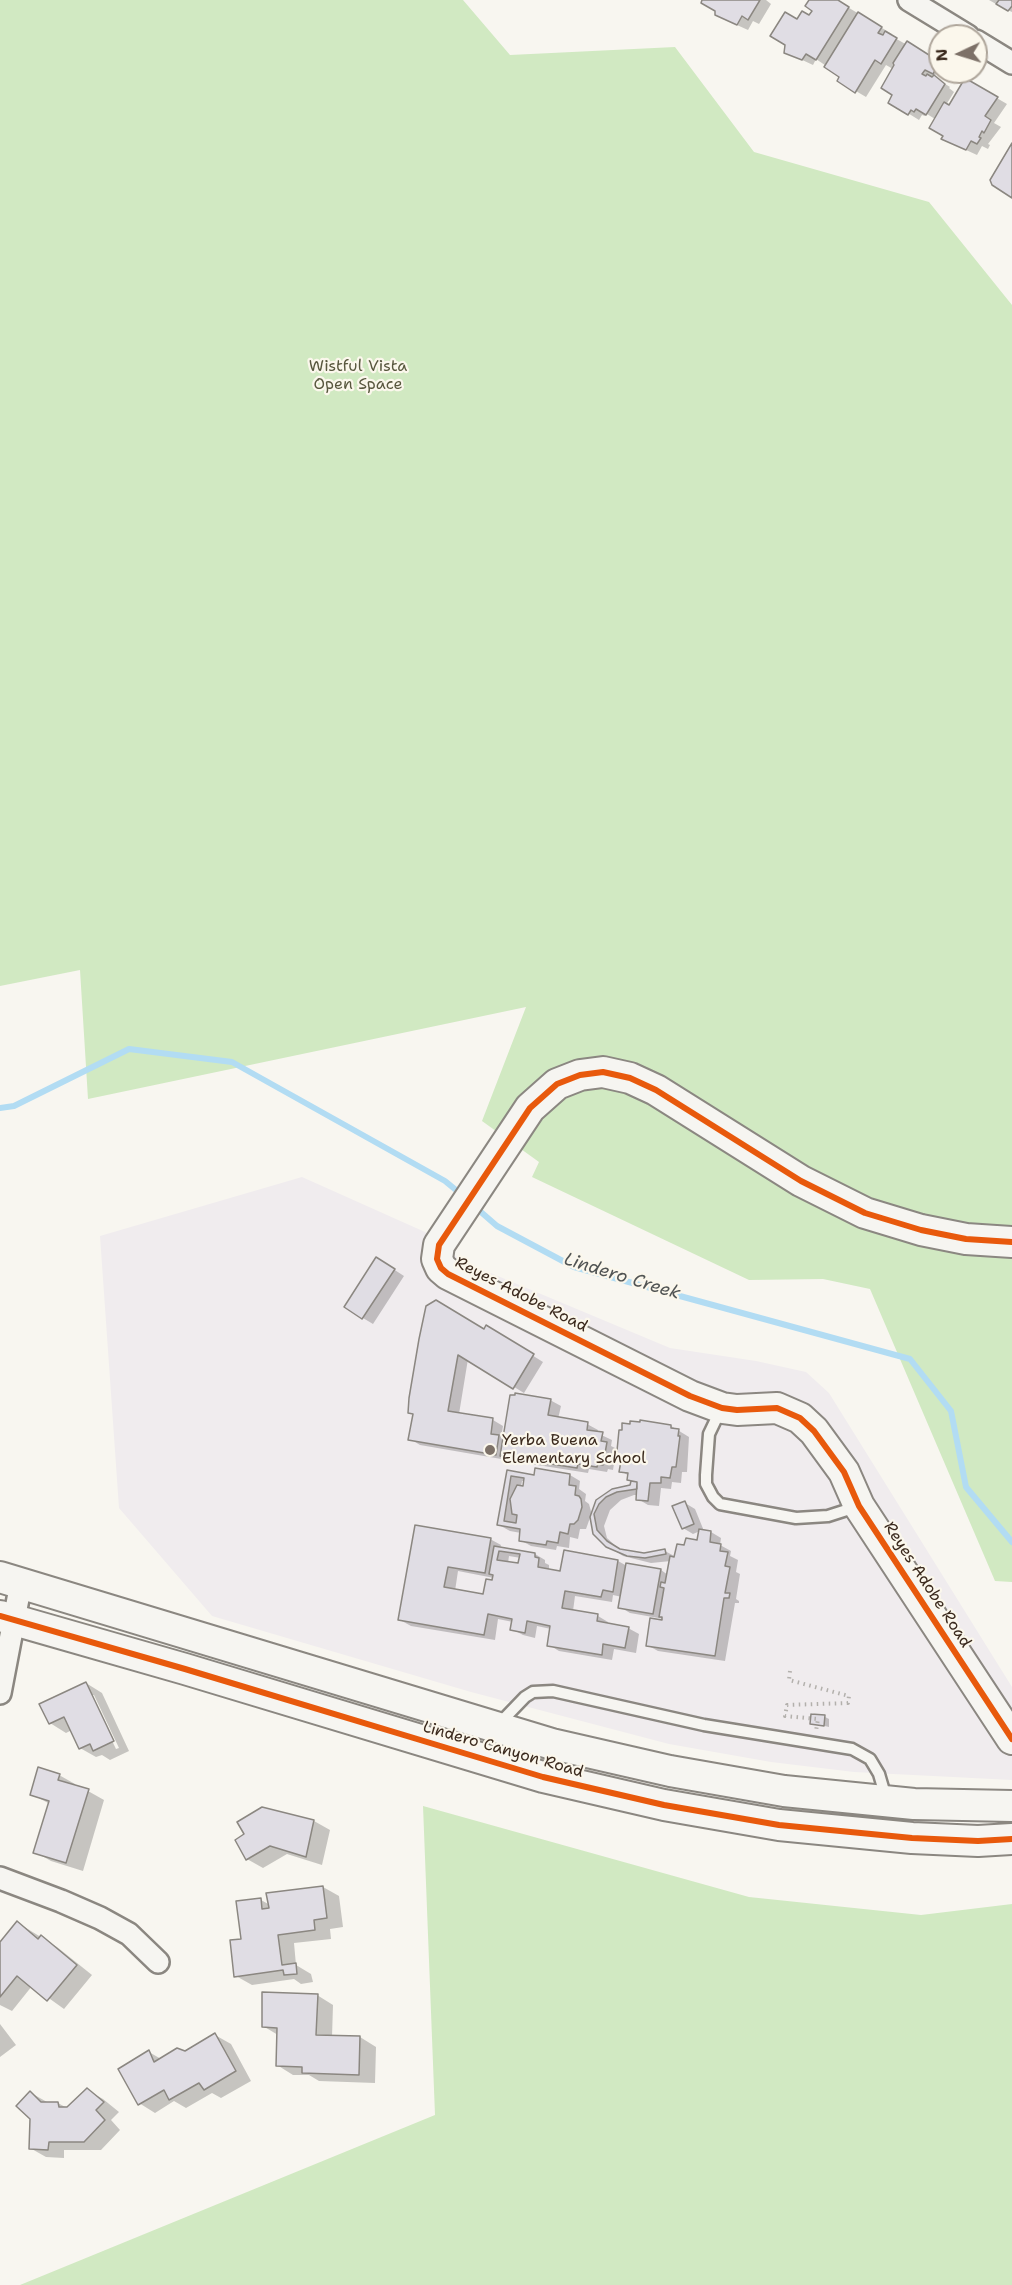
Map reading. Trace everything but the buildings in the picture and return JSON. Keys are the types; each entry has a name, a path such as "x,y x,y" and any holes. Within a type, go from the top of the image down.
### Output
{"main road":[{"name":"Reyes Adobe Road","path":"1012,1242 966,1239 921,1230 865,1213 801,1181 656,1090 630,1078 603,1072 580,1075 557,1084 530,1108 439,1245 437,1259 441,1268 448,1274 690,1396 722,1408 737,1410 777,1408 800,1418 814,1431 844,1472 859,1506 1012,1739"},
{"name":"Lindero Canyon Road","path":"10,1580 496,1728 552,1744 670,1771 784,1791 914,1804 1012,1806"},
{"name":"Lindero Canyon Road","path":"6,1618 185,1669 543,1777 664,1805 779,1825 890,1836 978,1841 1012,1839"}],"street":[{"path":"909,0 948,24"},
{"path":"988,48 1012,63"},
{"path":"0,1693 10,1580"},
{"path":"0,1878 61,1900 100,1918 129,1934 158,1962"}],"lane":[{"path":"722,1408 709,1434 706,1475 706,1484 720,1504 796,1518 828,1516 859,1506"},
{"path":"496,1728 525,1697 533,1692 553,1691 704,1725 852,1749 870,1760 879,1774 887,1801"}],"path":[{"path":"790,1671 789,1680 849,1696 848,1703 787,1705 785,1716 818,1719 815,1743"}],"shaded area":[{"name":"Yerba Buena Elementary School","path":"302,1177 425,1232 462,1261 670,1348 756,1361 806,1372 829,1393 1012,1687 1012,1780 854,1772 771,1762 669,1744 471,1692 212,1616 119,1508 100,1236"}],"green space":[{"name":"Wistful Vista Open Space","path":"0,0 463,0 510,55 675,47 754,152 929,202 1012,305 1012,1582 995,1581 870,1289 823,1279 749,1280 532,1177 539,1162 482,1121 526,1007 88,1099 80,970 0,986"},
{"path":"423,1806 749,1897 921,1915 1012,1904 1012,2285 20,2285 435,2115"}],"waterway":[{"name":"Lindero Creek","path":"0,1108 14,1106 129,1049 232,1062 445,1181 462,1195"},
{"name":"Lindero Creek","path":"474,1206 497,1226 574,1267 910,1359 951,1411 966,1487 1012,1542"}],"cycle path":[{"path":"1012,1242 966,1239 921,1230 865,1213 801,1181 656,1090 630,1078 603,1072 580,1075 557,1084 530,1108 439,1245 437,1259 441,1268 448,1274 690,1396 722,1408 737,1410 777,1408 800,1418 814,1431 844,1472 859,1506 1012,1739"},
{"path":"0,1616 543,1777 664,1805 779,1825 912,1838 978,1841 1012,1839"}],"place":[{"name":"Yerba Buena Elementary School","path":"490,1450"}]}
